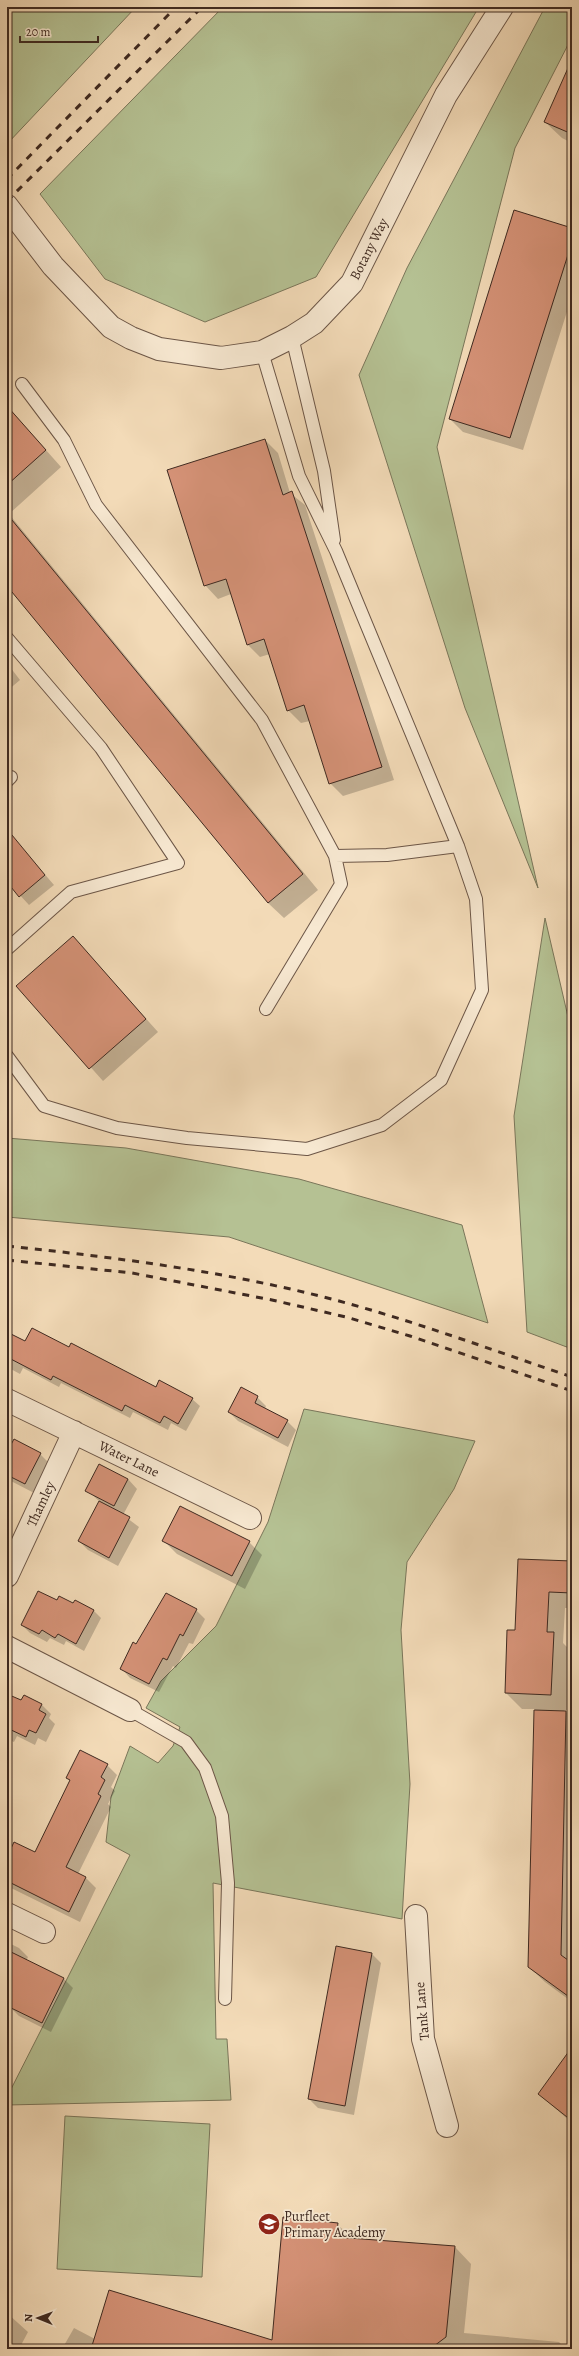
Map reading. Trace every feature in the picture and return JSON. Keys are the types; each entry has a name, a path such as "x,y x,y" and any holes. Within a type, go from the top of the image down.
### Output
{"street":[{"name":"Botany Way","path":"12,213 53,266 111,327 131,338 159,350 221,358 262,352 292,337 314,323 352,283 446,94 502,7"},
{"name":"Water Lane","path":"7,1400 250,1518"},
{"name":"Thamley","path":"7,1576 74,1432"},
{"path":"7,1647 130,1710"},
{"path":"7,1914 44,1932"},
{"name":"Tank Lane","path":"416,1916 423,2039 447,2126"}],"lane":[{"path":"292,337 324,471 336,551"},
{"path":"7,1056 44,1106 117,1128 187,1138 307,1149 382,1125 441,1080 482,990 476,899 458,846 336,551 299,476 262,352"},
{"path":"22,384 64,440 96,505 262,720 335,856 341,884 266,1009"},
{"path":"7,638 101,748 178,863 72,892 7,949"},
{"path":"335,856 387,855 458,846"},
{"path":"130,1710 186,1742 205,1768 222,1816 228,1883 225,1998"}],"green space":[{"path":"7,7 136,7 7,144"},
{"path":"223,7 479,7 316,277 205,322 105,279 40,194"},
{"path":"545,7 572,7 572,37 515,148 437,447 538,888 465,708 359,375 407,268"},
{"path":"545,918 572,1034 572,1349 527,1332 514,1116"},
{"path":"7,1138 126,1148 299,1179 462,1225 488,1323 229,1237 7,1217"},
{"path":"304,1409 475,1441 454,1489 407,1562 401,1630 410,1784 402,1919 213,1883 216,2039 227,2039 231,2100 7,2105 7,2097 130,1855 106,1842 111,1797 130,1746 158,1763 173,1746 180,1727 146,1708 161,1681 216,1626 268,1522"},
{"path":"65,2116 210,2124 202,2277 57,2269"}],"building":[{"path":"572,59 572,134 544,122"},
{"path":"514,210 572,228 572,242 510,438 449,419"},
{"path":"7,406 46,450 7,485"},
{"path":"265,439 283,495 292,491 382,767 329,784 304,705 287,711 264,639 247,645 226,579 204,586 167,470"},
{"path":"7,514 303,874 268,903 7,586"},
{"path":"7,829 45,875 19,897 7,882"},
{"path":"73,936 146,1019 89,1069 16,986"},
{"path":"32,1328 69,1347 71,1343 156,1387 159,1380 193,1398 178,1424 164,1416 160,1423 125,1405 122,1411 53,1376 51,1380 7,1357 7,1332 25,1341"},
{"path":"241,1387 258,1396 255,1403 288,1420 278,1438 228,1412"},
{"path":"14,1439 41,1453 25,1484 7,1475 7,1452"},
{"path":"99,1464 128,1479 114,1506 85,1491"},
{"path":"99,1501 130,1517 109,1558 78,1541"},
{"path":"180,1506 250,1541 232,1576 162,1541"},
{"path":"518,1559 572,1561 572,1593 549,1592 547,1632 554,1632 551,1695 505,1693 507,1630 515,1630"},
{"path":"38,1591 57,1600 59,1596 73,1603 75,1600 94,1610 76,1644 58,1634 55,1638 42,1630 39,1634 21,1625"},
{"path":"166,1593 197,1609 183,1636 180,1634 167,1660 163,1658 149,1684 120,1669 133,1642 136,1644"},
{"path":"7,1694 21,1700 24,1695 42,1704 39,1710 46,1714 36,1733 29,1730 26,1737 7,1728"},
{"path":"534,1710 566,1711 561,1955 572,1963 572,1999 528,1967"},
{"path":"80,1750 108,1764 101,1777 105,1780 98,1794 101,1796 66,1867 86,1877 69,1912 7,1881 7,1857 14,1842 35,1852 70,1780 66,1778"},
{"path":"336,1946 372,1953 345,2106 308,2099"},
{"path":"7,1950 64,1978 42,2023 7,2006"},
{"path":"572,2047 572,2121 538,2094"},
{"path":"283,2217 338,2223 336,2237 455,2246 446,2337 430,2349 91,2349 109,2290 272,2340"}],"railway":[{"path":"7,179 176,7"},
{"path":"7,201 202,7"},
{"path":"7,1246 137,1261 223,1275 308,1293 406,1321 572,1377"},
{"path":"7,1260 132,1273 272,1300 346,1317 410,1336 572,1391"}],"place":[{"name":"Purfleet Primary Academy","path":"269,2224"}]}
